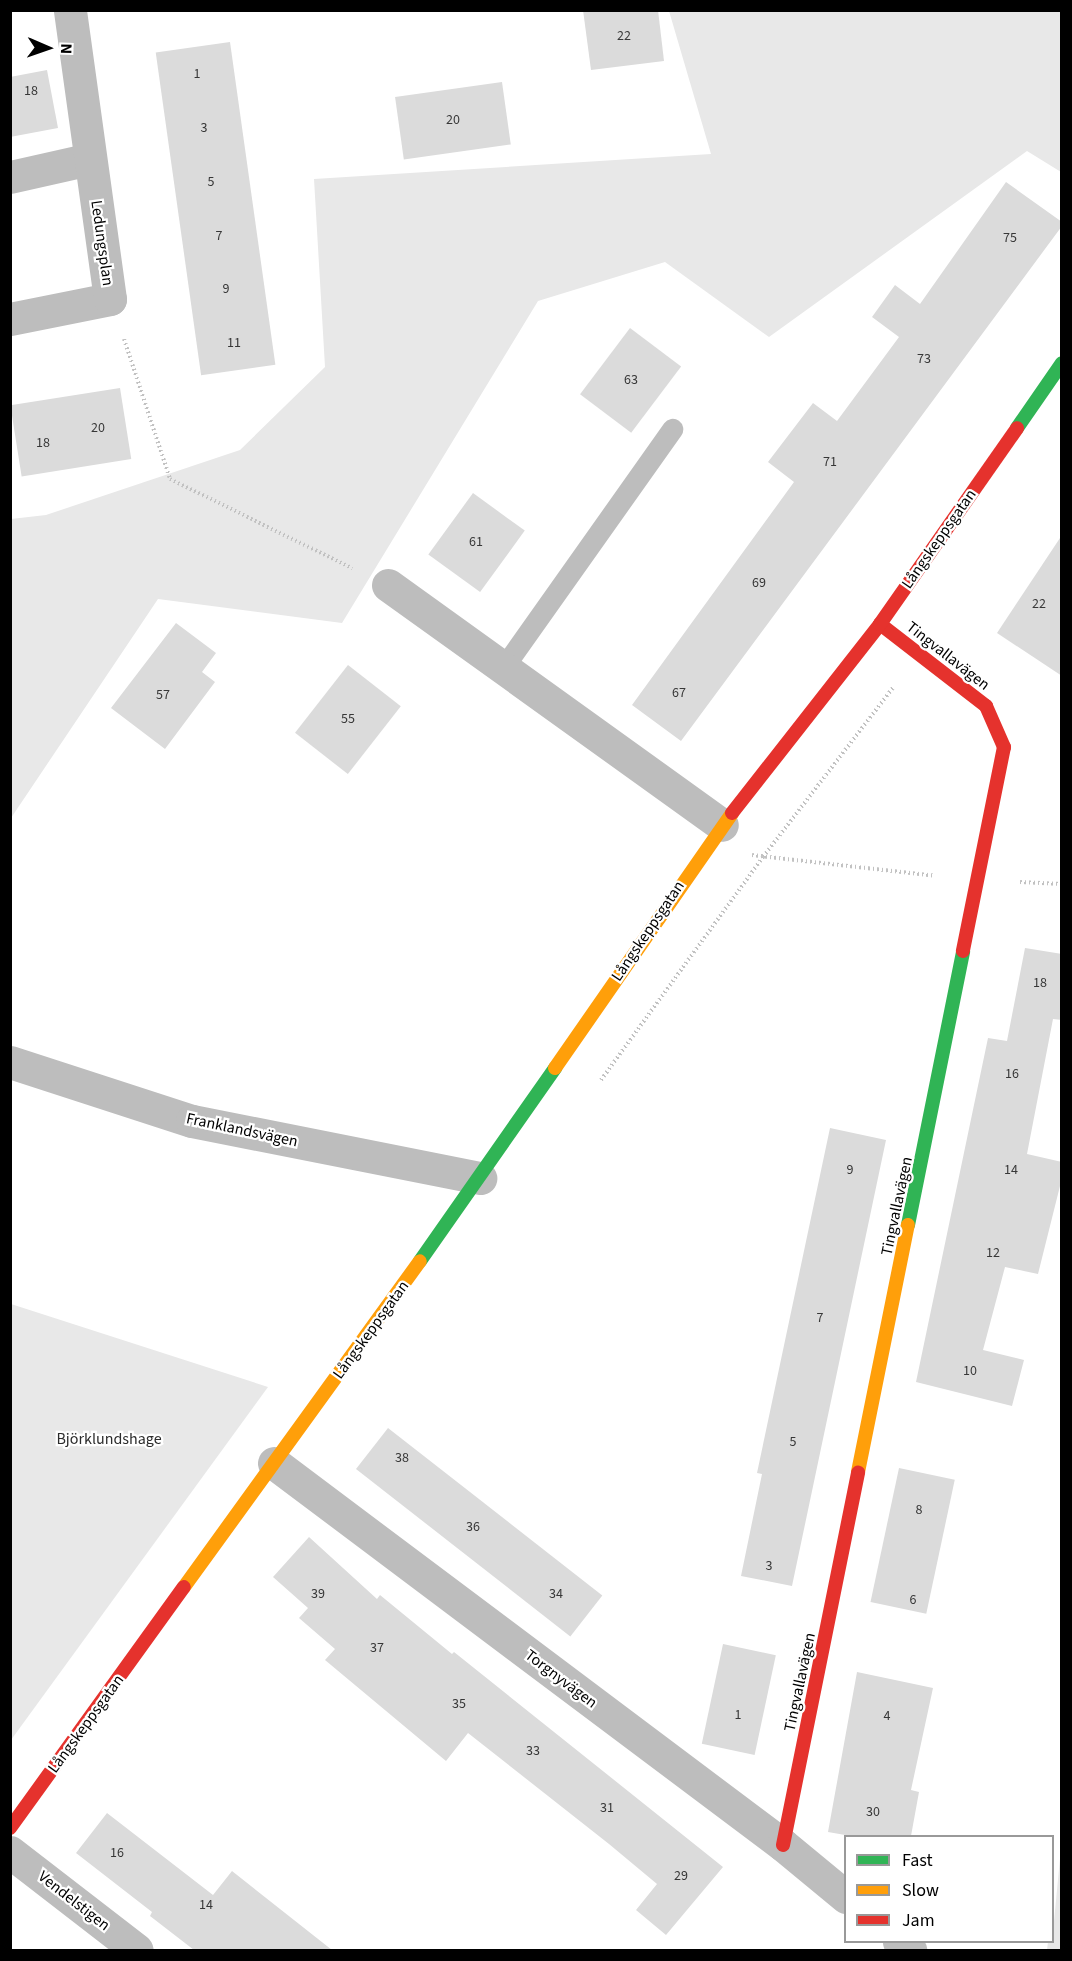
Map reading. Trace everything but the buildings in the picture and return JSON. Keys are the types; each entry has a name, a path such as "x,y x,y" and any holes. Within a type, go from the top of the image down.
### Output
{"street":[{"name":"Ledungsplan","path":"10,319 110,299 70,10"},
{"path":"10,177 90,159"},
{"name":"Långskeppsgatan","path":"10,1828 480,1178 713,838 880,624 1062,363"},
{"path":"388,585 503,668 713,838"},
{"name":"Tingvallavägen","path":"783,1845 980,880 1005,747 986,706 880,624"},
{"name":"Franklandsvägen","path":"10,1062 192,1121 480,1178"},
{"name":"Torgnyvägen","path":"274,1463 783,1845 844,1895"},
{"name":"Vendelstigen","path":"10,1852 137,1950"}],"lane":[{"path":"503,668 672,429"}],"path":[{"path":"110,299 170,479 388,585"},
{"path":"713,838 980,880 1062,884"}],"green space":[{"path":"669,11 1061,11 1061,172 1027,151 769,337 665,262 538,301 342,623 158,599 11,818 11,519 46,515 240,450 325,367 314,179 711,154"},
{"name":"Björklundshage","path":"10,1304 268,1387 11,1740"},
{"path":"1061,1848 1061,1950 1047,1950 1048,1943 1054,1943"}],"traffic: fast":[{"path":"1017,428 1062,363"},
{"path":"908,1225 963,951"},
{"path":"420,1261 555,1068"}],"traffic: slow":[{"path":"555,1068 732,813"},
{"path":"858,1472 908,1225"},
{"path":"184,1587 420,1261"}],"traffic: jam":[{"path":"732,813 880,624 1017,428"},
{"path":"880,624 986,706 1004,747 963,951"},
{"path":"783,1845 858,1472"},
{"path":"10,1828 184,1587"}]}
